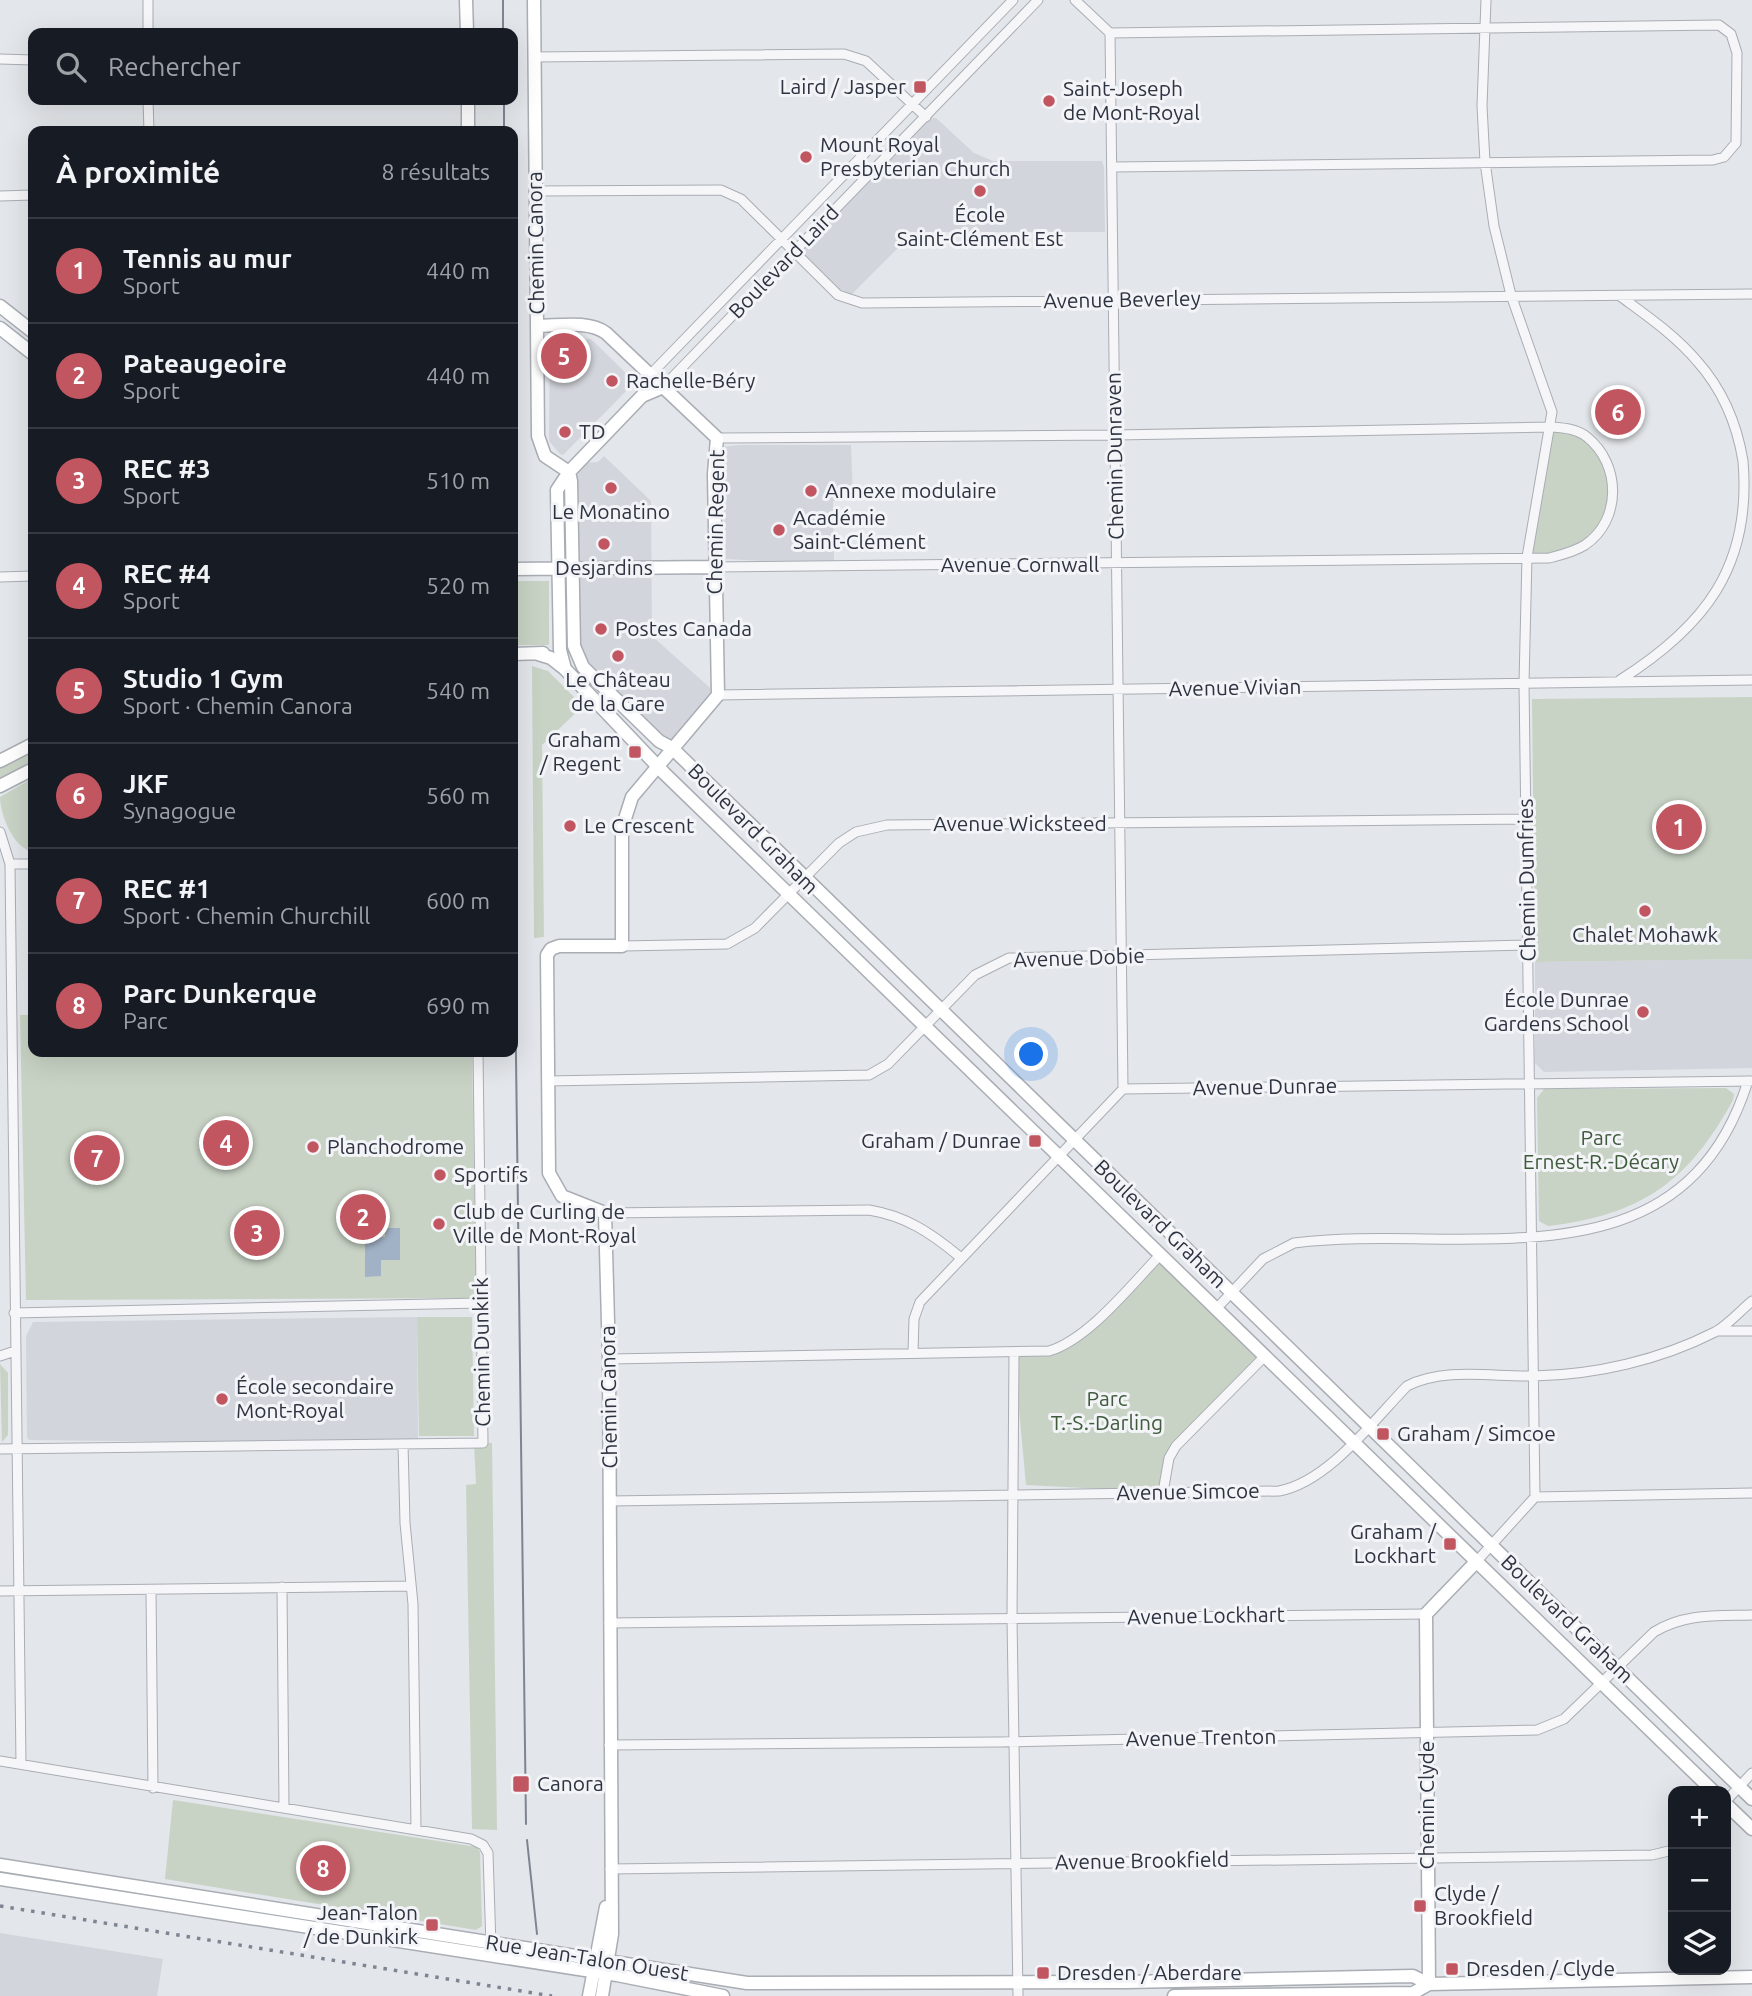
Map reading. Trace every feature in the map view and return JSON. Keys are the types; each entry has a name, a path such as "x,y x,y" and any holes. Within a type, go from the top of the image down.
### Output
{"street":[{"path":"148,0 148,28"},
{"path":"466,0 467,28"},
{"name":"Chemin Canora","path":"534,0 540,447 553,464 569,472"},
{"name":"Boulevard Laird","path":"642,396 650,375 1013,0"},
{"name":"Boulevard Laird","path":"569,472 642,396 663,387 1038,0"},
{"path":"1075,0 1110,33 1719,25 1731,34 1737,53 1738,133 1732,151 1713,160 1112,167"},
{"name":"Chemin Dumfries","path":"1486,0 1482,29 1485,162 1494,226 1511,295 1548,398 1552,427 1527,557 1524,684 1535,1497"},
{"name":"Chemin Dunraven","path":"1110,33 1123,1088"},
{"path":"534,57 844,54 866,61 926,117"},
{"path":"0,60 28,60"},
{"path":"148,105 149,126"},
{"path":"468,105 468,126"},
{"name":"Avenue Beverley","path":"536,191 721,190 741,199 838,295 853,302 1752,294"},
{"path":"0,196 28,195"},
{"path":"1619,296 1673,337 1698,361 1720,393 1729,410 1740,446 1746,509 1735,559 1721,589 1706,611 1668,649 1619,681"},
{"path":"0,306 28,328"},
{"name":"Chemin Regent","path":"537,326 598,328 717,438 714,567 718,695"},
{"path":"0,328 28,350"},
{"path":"717,438 1115,435 1552,427 1573,429 1597,447 1610,470 1613,501 1600,531 1586,544 1549,558 1527,557"},
{"path":"518,654 538,654 574,646 557,490 569,472"},
{"name":"Avenue Cornwall","path":"518,569 589,566 1116,564 1527,557"},
{"path":"560,650 567,568"},
{"path":"0,577 28,576"},
{"name":"Boulevard Graham","path":"574,646 583,667 659,741 672,748 1752,1799"},
{"name":"Boulevard Graham","path":"560,650 565,669 657,764 1708,1786"},
{"path":"538,654 551,658 565,669"},
{"name":"Avenue Vivian","path":"718,695 1752,680"},
{"path":"622,946 622,828 632,797 657,764 712,706 718,695"},
{"path":"0,761 28,747"},
{"path":"0,786 28,772"},
{"name":"Avenue Wicksteed","path":"548,1081 547,955 551,949 559,946 727,944 751,932 839,843 868,827 1526,819"},
{"path":"0,832 10,864 21,1764"},
{"path":"10,864 28,864"},
{"name":"Avenue Dobie","path":"548,1081 858,1077 878,1071 888,1064 975,975 1009,958 1528,945"},
{"name":"Chemin Dunkirk","path":"403,1444 483,1443 478,1057"},
{"path":"548,1081 551,1181 562,1196 605,1213 869,1210 888,1213 927,1230 960,1257"},
{"path":"1217,1308 1264,1259 1294,1243 1532,1237 1573,1234 1611,1224 1673,1194 1696,1176 1719,1148 1737,1117 1750,1081"},
{"name":"Avenue Dunrae","path":"1123,1088 1750,1081"},
{"path":"913,1352 914,1319 920,1301 1123,1088"},
{"path":"0,1195 13,1192"},
{"name":"Chemin Canora","path":"600,1974 611,1886 609,1359 605,1213"},
{"path":"609,1359 913,1352 1014,1354 1049,1351 1074,1339 1161,1254"},
{"name":"Avenue Simcoe","path":"1717,1331 1752,1301"},
{"path":"14,1313 481,1303"},
{"name":"Avenue Simcoe","path":"610,1501 1292,1488 1323,1471 1407,1386 1420,1380 1438,1375 1535,1376 1590,1373 1631,1362 1717,1331 1752,1331"},
{"path":"0,1356 15,1351"},
{"path":"1014,1354 1012,1618 1018,1990"},
{"path":"1163,1492 1169,1458 1176,1446 1265,1356"},
{"path":"0,1449 403,1444 404,1513 411,1586 416,1829"},
{"path":"1426,1614 1535,1497 1752,1493"},
{"path":"0,1591 411,1586"},
{"path":"282,1587 285,1807"},
{"path":"151,1590 153,1788"},
{"name":"Avenue Lockhart","path":"608,1623 1426,1614"},
{"name":"Chemin Clyde","path":"1426,1614 1428,1990"},
{"name":"Avenue Trenton","path":"609,1745 1427,1735 1537,1730 1553,1726 1564,1719 1654,1632 1680,1619 1752,1615"},
{"path":"0,1761 471,1839 484,1845 489,1859 489,1958"},
{"path":"1731,1796 1752,1773"},
{"path":"1731,1807 1752,1829"},
{"name":"Avenue Brookfield","path":"610,1869 1652,1855 1668,1851"},
{"name":"Rue Jean-Talon Ouest","path":"0,1865 755,1984 1018,1990 1413,1976 1428,1990"},
{"name":"Rue Jean-Talon Ouest","path":"0,1879 723,1996"},
{"path":"589,1996 600,1974"},
{"path":"600,1974 603,1996"},
{"name":"Rue Jean-Talon Ouest","path":"1174,1996 1413,1993 1428,1990 1752,1977"}],"shaded area":[{"name":"École Saint-Clément Est","path":"926,117 936,118 974,153 993,161 1102,161 1105,232 914,232 846,300 793,253"},
{"path":"591,339 635,382 563,455 549,441 550,340"},
{"name":"Académie Saint-Clément","path":"851,445 853,500 833,501 834,565 726,559 722,447"},
{"path":"604,456 651,501 652,636 718,695 672,748 583,666 576,647 575,478 585,463 598,462"},
{"name":"École Dunrae Gardens School","path":"1752,959 1752,1068 1544,1072 1535,1063 1535,962"},
{"name":"École secondaire Mont-Royal","path":"417,1317 418,1440 411,1444 29,1440 27,1437 26,1336 33,1322"},
{"path":"0,1933 163,1959 157,1996 0,1996"}],"green space":[{"path":"1552,427 1565,429 1585,438 1598,453 1613,485 1599,531 1567,553 1527,557"},
{"path":"518,581 549,581 549,645 518,645"},
{"path":"532,666 548,671 583,706 542,745 544,937 534,938"},
{"path":"1752,697 1752,959 1535,962 1532,699"},
{"path":"28,753 28,765 0,779 0,767"},
{"path":"28,781 28,850 13,837 2,812 0,797"},
{"path":"20,1015 28,1015 28,1057 472,1057 476,1298 26,1300"},
{"name":"Parc Ernest-R.-Décary","path":"1726,1088 1734,1094 1733,1100 1716,1128 1680,1173 1659,1189 1636,1203 1581,1221 1548,1226 1539,1221 1537,1098 1544,1089"},
{"name":"Parc T.-S.-Darling","path":"1161,1254 1265,1356 1176,1446 1163,1492 1026,1485 1014,1354 1049,1351 1074,1339"},
{"path":"417,1317 472,1317 474,1436 419,1436"},
{"path":"0,1364 8,1373 8,1435 2,1442"},
{"path":"474,1443 492,1443 497,1830 472,1829 466,1485 476,1484"},
{"path":"173,1800 477,1847 480,1852 482,1926 476,1930 165,1879"}],"water":[{"path":"385,1228 400,1228 400,1260 381,1260 381,1276 365,1277 365,1238 385,1237"}],"tram line":[{"path":"503,0 503,28"},
{"path":"504,105 504,126"},
{"path":"516,1057 526,1824"},
{"path":"527,1840 537,1934"}],"railway":[{"path":"0,1906 552,1996"}],"place":[{"name":"Laird / Jasper","path":"920,87"},
{"name":"Saint-Joseph de Mont-Royal","path":"1049,101"},
{"name":"Mount Royal Presbyterian Church","path":"806,157"},
{"name":"École Saint-Clément Est","path":"980,191"},
{"name":"Studio 1 Gym","path":"564,356"},
{"name":"Rachelle-Béry","path":"612,381"},
{"name":"JKF","path":"1618,412"},
{"name":"TD","path":"565,432"},
{"name":"Le Monatino","path":"611,488"},
{"name":"Annexe modulaire","path":"811,491"},
{"name":"Académie Saint-Clément","path":"779,530"},
{"name":"Desjardins","path":"604,544"},
{"name":"Postes Canada","path":"601,629"},
{"name":"Le Château de la Gare","path":"618,656"},
{"name":"Graham / Regent","path":"635,752"},
{"name":"Le Crescent","path":"570,826"},
{"name":"Tennis au mur","path":"1679,827"},
{"name":"Chalet Mohawk","path":"1645,911"},
{"name":"École Dunrae Gardens School","path":"1643,1012"},
{"name":"Graham / Dunrae","path":"1035,1141"},
{"name":"REC #4","path":"226,1143"},
{"name":"Planchodrome","path":"313,1147"},
{"name":"REC #1","path":"97,1158"},
{"name":"Sportifs","path":"440,1175"},
{"name":"Pateaugeoire","path":"363,1217"},
{"name":"Club de Curling de Ville de Mont-Royal","path":"439,1224"},
{"name":"REC #3","path":"257,1233"},
{"name":"École secondaire Mont-Royal","path":"222,1399"},
{"name":"Graham / Simcoe","path":"1383,1434"},
{"name":"Graham / Lockhart","path":"1450,1544"},
{"name":"Canora","path":"521,1784"},
{"name":"Parc Dunkerque","path":"323,1868"},
{"name":"Clyde / Brookfield","path":"1420,1906"},
{"name":"Jean-Talon / de Dunkirk","path":"432,1925"},
{"name":"Dresden / Clyde","path":"1452,1969"},
{"name":"Dresden / Aberdare","path":"1043,1973"}]}
